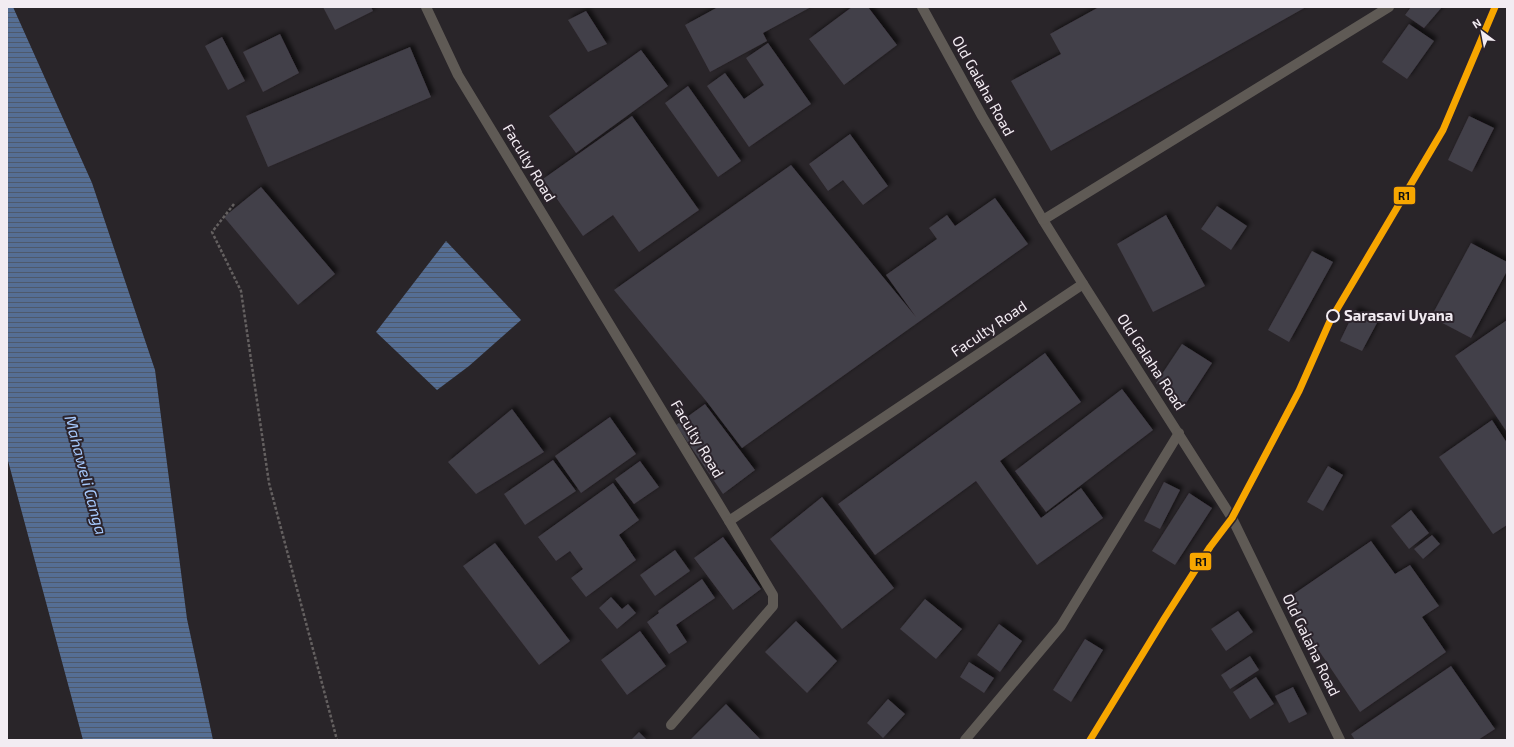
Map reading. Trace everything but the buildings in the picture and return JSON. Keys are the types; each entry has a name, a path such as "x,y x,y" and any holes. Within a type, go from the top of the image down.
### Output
{"lane":[{"name":"Faculty Road","path":"426,7 458,75 729,521 1083,284"},
{"name":"Old Galaha Road","path":"922,7 982,116 1043,220 1232,518 1340,740"},
{"path":"1043,220 1389,7"},
{"path":"965,740 1061,626 1179,433"},
{"path":"671,725 773,606 773,595 729,521"}],"path":[{"path":"234,204 212,232 241,292 269,483 337,740"}],"water":[{"name":"Mahaweli Ganga","path":"7,7 13,7 92,183 155,370 187,619 213,740 83,740 7,457"},
{"path":"446,241 521,320 469,366 437,390 376,332"}],"transit line":[{"name":"R1","path":"1090,740 1210,547 1232,518 1299,391 1330,321 1443,130 1495,7"}],"place":[{"name":"Sarasavi Uyana","path":"1333,316"}]}
